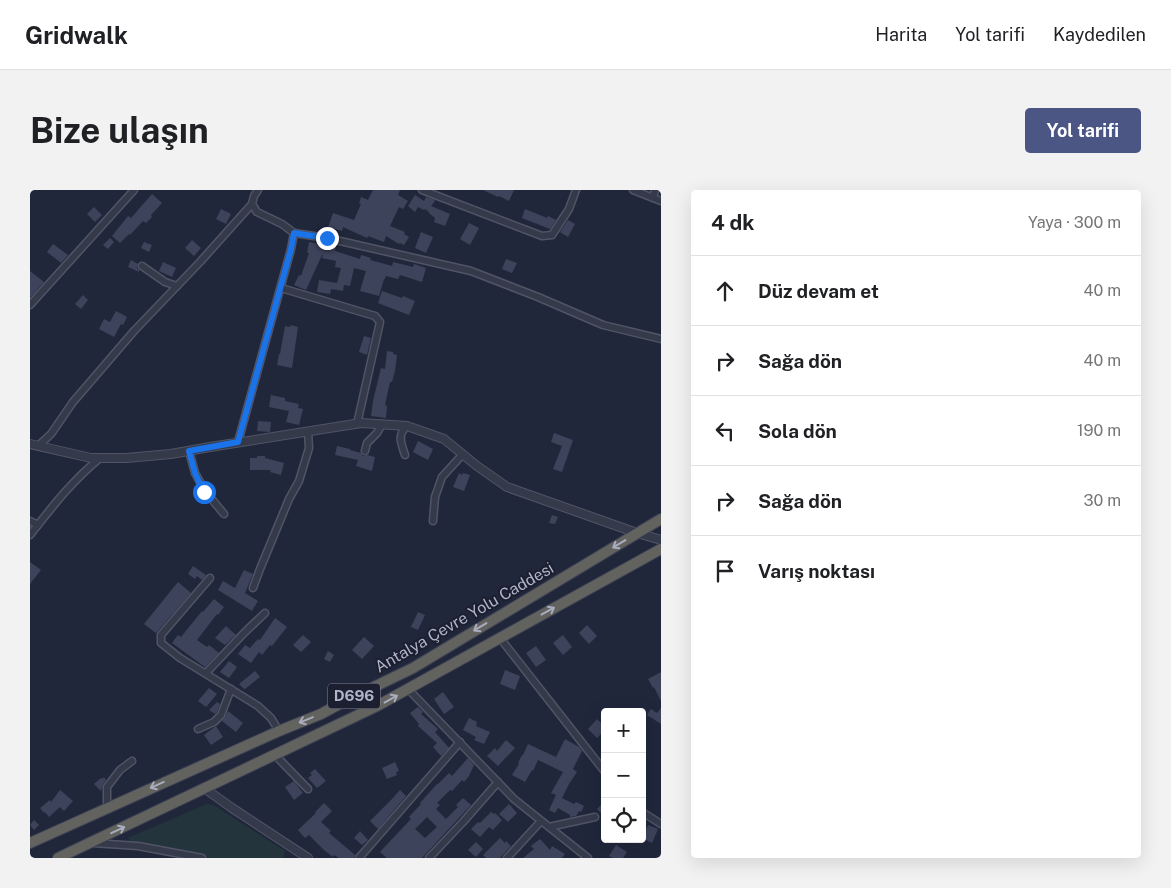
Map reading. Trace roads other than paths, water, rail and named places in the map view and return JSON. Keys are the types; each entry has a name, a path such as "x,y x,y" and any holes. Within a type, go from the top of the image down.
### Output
{"highway":[{"name":"Antalya Çevre Yolu Caddesi","path":"31,840 321,714 413,668 661,519"},
{"name":"D696","path":"58,858 377,706 661,549"}],"street":[{"path":"30,305 134,190"},
{"path":"34,445 51,434 73,402 128,338 252,204 258,190"},
{"path":"422,190 542,236 552,235 569,209 576,190"},
{"path":"633,190 661,201"},
{"path":"652,198 655,190"},
{"path":"252,204 257,212 282,224 294,233 327,238 471,271 603,325 661,339"},
{"path":"238,442 294,233"},
{"path":"142,266 165,282 177,286"},
{"path":"280,288 375,316 380,322 357,424"},
{"path":"34,445 91,458 126,458 171,454 357,424 407,426 444,439 507,487 661,540"},
{"path":"365,451 367,443 377,433 382,424"},
{"path":"406,455 400,439 402,431 407,426"},
{"path":"253,588 301,474 309,448 308,432"},
{"path":"189,451 195,473 204,492 224,514"},
{"path":"433,522 435,497 442,477 463,454"},
{"path":"30,535 58,499 82,473 100,458"},
{"path":"30,521 38,525"},
{"path":"210,578 161,635 161,643 180,658 258,706 271,718 279,731"},
{"path":"206,673 265,613"},
{"path":"500,638 601,767"},
{"path":"198,729 214,722 221,715 231,689"},
{"path":"408,689 514,799 588,858"},
{"path":"359,858 460,742"},
{"path":"275,755 308,789"},
{"path":"107,808 107,787 120,770 132,761"},
{"path":"429,858 498,782"},
{"path":"204,788 308,858"},
{"path":"646,815 661,824"},
{"path":"549,827 596,817"},
{"path":"507,858 541,821"},
{"path":"90,843 138,846 202,858"}]}
